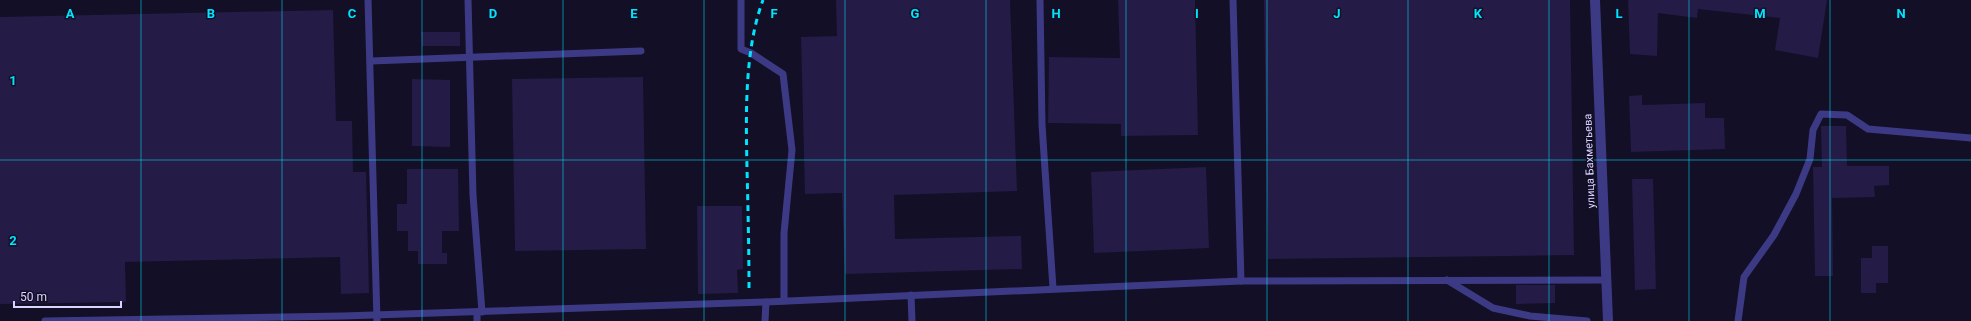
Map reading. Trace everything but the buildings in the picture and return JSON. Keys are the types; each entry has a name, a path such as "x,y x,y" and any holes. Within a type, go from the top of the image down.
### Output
{"street":[{"name":"улица Бахметьева","path":"1595,0 1608,321"}],"lane":[{"path":"368,0 371,61 377,318"},
{"path":"468,0 473,195 479,312 477,321"},
{"path":"741,0 741,49 751,53 783,74 792,150 784,233 784,301"},
{"path":"1040,0 1042,125 1053,288"},
{"path":"1234,0 1242,281"},
{"path":"371,61 642,51"},
{"path":"1738,321 1744,277 1774,235 1796,194 1810,159 1813,130 1821,114 1847,115 1868,129 1971,138"},
{"path":"1447,280 1493,308 1530,316 1587,321"},
{"path":"45,321 377,318 479,312 766,302 1053,288 1242,281 1606,280"},
{"path":"911,295 912,321"},
{"path":"765,321 766,302"}],"railway":[{"path":"749,288 746,127 749,62 752,40 763,0"}]}
